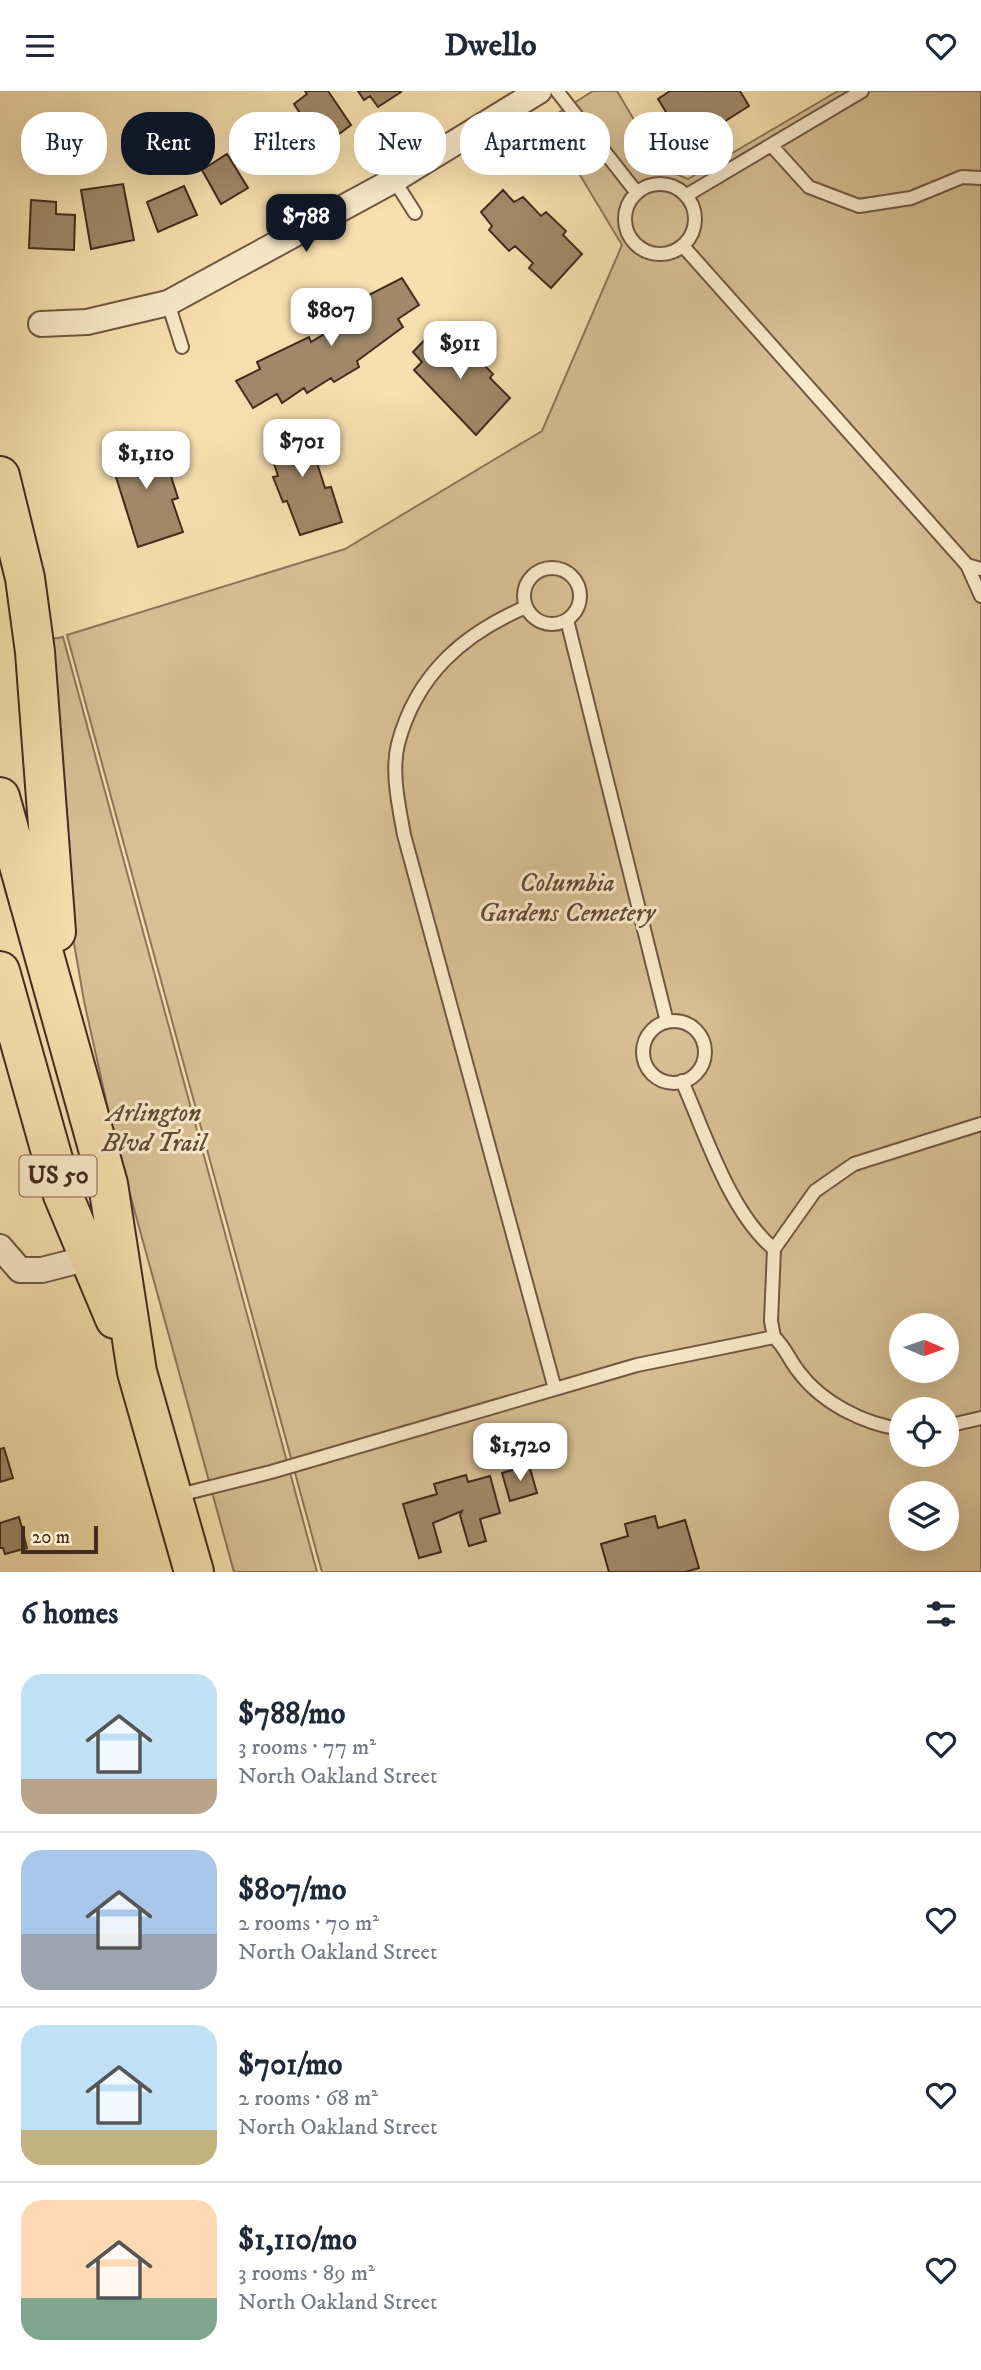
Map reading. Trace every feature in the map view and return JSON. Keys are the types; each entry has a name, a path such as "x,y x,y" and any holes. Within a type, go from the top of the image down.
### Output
{"highway":[{"path":"0,476 25,578 36,652 63,1019"},
{"name":"US 50","path":"0,797 108,1184 137,1372 194,1572"},
{"name":"US 50","path":"0,971 63,1195 137,1372"}],"street":[{"path":"41,324 87,323 168,303 394,180 539,91"},
{"path":"0,1247 20,1270 41,1270 89,1258"}],"lane":[{"path":"557,91 637,193"},
{"path":"687,195 862,91"},
{"path":"771,145 809,187 859,206 911,198 962,177 981,178"},
{"path":"394,180 415,213"},
{"path":"656,184 668,184 687,195 693,205 695,227 683,246 660,254 638,247 630,238 626,214 629,202 637,193 656,184"},
{"path":"683,246 967,565 981,596"},
{"path":"168,303 182,347"},
{"path":"967,565 981,569"},
{"path":"545,568 563,569 580,589 578,606 567,620 558,623 539,621 526,607 524,597 529,579 545,568"},
{"path":"526,607 471,635 436,668 414,706 397,745 397,794 404,835 555,1388"},
{"path":"567,620 667,1022"},
{"path":"667,1022 687,1024 702,1039 704,1060 692,1077 682,1081 663,1080 648,1068 644,1059 645,1040 650,1031 667,1022"},
{"path":"682,1081 729,1185 758,1236 774,1249"},
{"path":"889,1426 865,1421 821,1393 799,1372 786,1348 774,1337 771,1321 774,1249 815,1191 854,1164 981,1125"},
{"path":"172,1497 271,1472 637,1365 774,1337"},
{"path":"959,1423 981,1418"}],"green space":[{"name":"Columbia Gardens Cemetery","path":"593,91 617,91 629,112 624,112 624,175 678,175 688,179 695,175 733,175 733,153 838,91 981,91 981,1572 322,1572 67,635 345,549 542,431 622,245 580,175 610,175 610,112 560,112"},
{"name":"Arlington Blvd Trail","path":"63,637 317,1572 234,1572 114,1136 84,1001 66,897 41,641"}],"building":[{"path":"305,91 328,91 351,125 340,133 340,112 299,112 294,104 307,94"},
{"path":"358,91 401,92 378,107 370,96 364,100"},
{"path":"670,91 740,91 749,106 733,116 733,112 666,112 658,99"},
{"path":"227,154 229,175 240,175 248,188 221,204 205,175 215,175 215,162"},
{"path":"123,184 134,240 91,249 81,190"},
{"path":"184,186 197,215 158,232 147,202"},
{"path":"503,190 514,202 523,197 541,216 546,212 566,231 563,235 582,254 551,288 529,268 533,263 515,246 509,251 489,230 492,226 481,212"},
{"path":"31,200 56,202 56,214 75,215 74,250 29,248"},
{"path":"402,278 419,305 398,319 403,327 357,361 359,367 334,382 331,378 307,393 304,388 282,403 277,394 253,408 236,381 260,369 257,362 309,337 311,342 334,328 331,323 355,308 353,303"},
{"path":"434,330 445,341 448,338 468,357 472,353 493,374 490,378 510,398 476,435 414,370 422,362 413,352"},
{"path":"299,421 303,436 312,434 322,461 317,463 325,488 331,487 342,522 300,535 287,501 283,502 273,477 278,476 269,448 273,446 268,431"},
{"path":"144,432 149,448 153,446 162,472 169,470 178,498 172,500 183,532 138,547 110,458 119,456 114,441"},
{"path":"4,1448 13,1478 0,1482 0,1449"},
{"path":"529,1465 537,1493 510,1501 502,1473"},
{"path":"466,1475 468,1482 490,1476 500,1513 480,1519 486,1541 469,1546 460,1515 462,1511 433,1523 441,1552 419,1558 403,1504 437,1494 434,1484"},
{"path":"655,1516 658,1528 685,1520 699,1568 685,1572 609,1572 601,1544 628,1536 625,1524"},
{"path":"19,1517 27,1548 5,1554 3,1548 0,1548 0,1523"}]}
